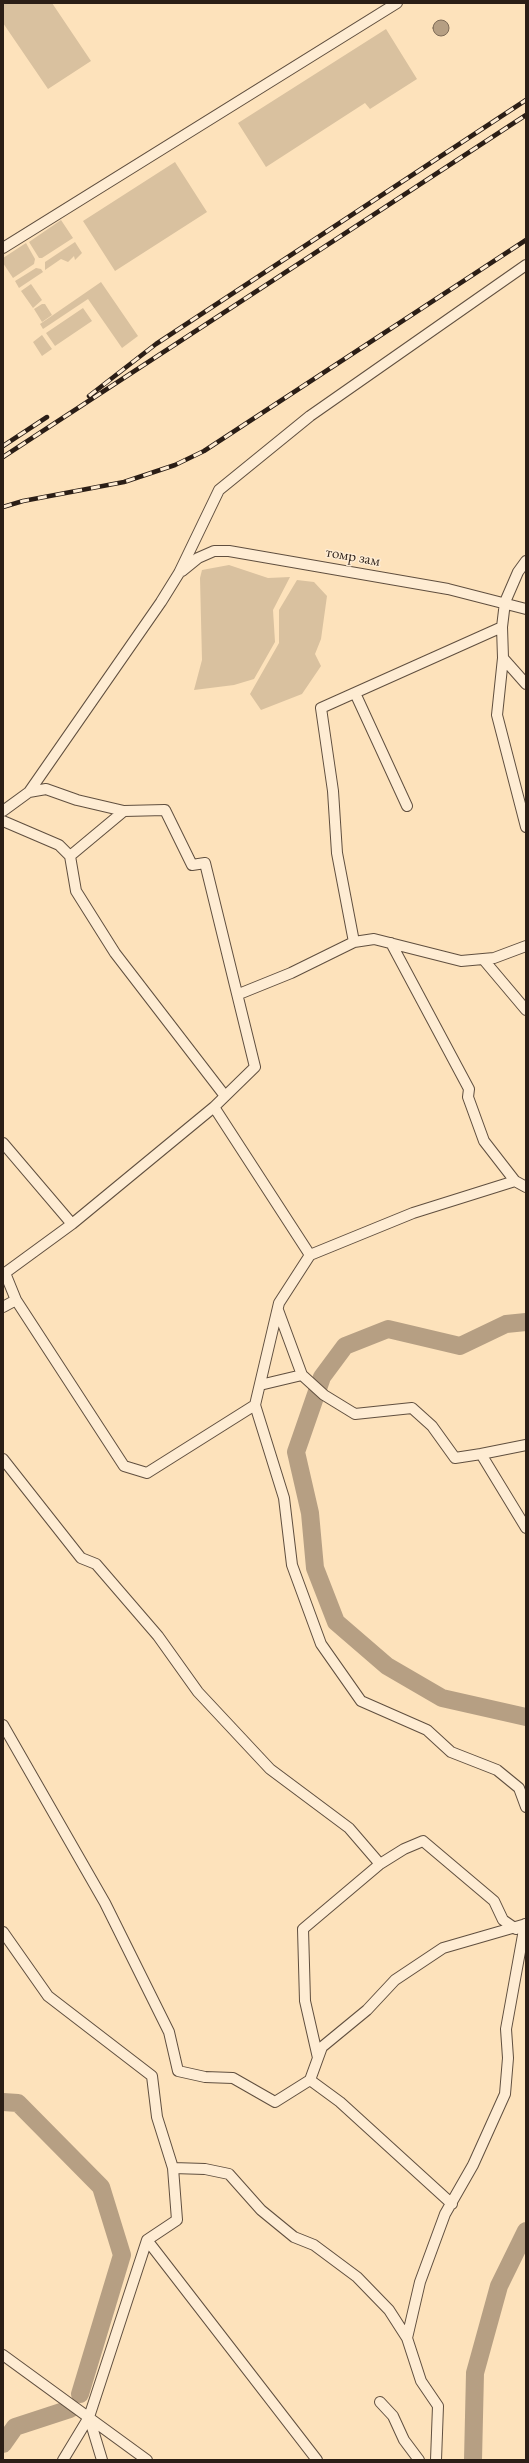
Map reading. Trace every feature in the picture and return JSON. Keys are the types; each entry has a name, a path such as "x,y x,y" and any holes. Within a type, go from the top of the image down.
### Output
{"street":[{"path":"3,248 397,3"},
{"path":"3,811 29,792 162,602 179,573 219,490 310,416 526,265"},
{"name":"томр зам","path":"179,573 198,558 214,551 229,551 448,589 506,602 526,609"},
{"path":"526,561 518,572 506,602 502,627 504,658 497,715 526,827"},
{"path":"354,942 337,853 333,791 321,708 502,627"},
{"path":"504,658 526,684"},
{"path":"355,693 407,806"},
{"path":"29,792 46,789 77,800 124,811 165,810 192,865 205,863 239,994 255,1067 214,1107 72,1224 5,1273 16,1300 124,1466 147,1473 255,1405"},
{"path":"70,856 124,811"},
{"path":"3,822 59,845 70,856 76,891 115,953 226,1096"},
{"path":"239,994 291,973 354,942 374,940 461,962 494,958 526,946"},
{"path":"390,943 469,1089 468,1097 484,1140 514,1181 526,1187"},
{"path":"484,959 526,1010"},
{"path":"214,1107 310,1255"},
{"path":"3,1143 72,1224"},
{"path":"514,1181 413,1212 310,1255 279,1303 255,1405 284,1498 292,1565 321,1644 361,1701 427,1730 451,1752 497,1770 519,1788 526,1806"},
{"path":"3,1307 16,1300"},
{"path":"278,1310 302,1375 324,1395 355,1414 412,1408 432,1426 455,1458 526,1446"},
{"path":"260,1385 302,1375"},
{"path":"481,1454 526,1528"},
{"path":"3,1459 81,1558 96,1564 158,1636 198,1692 270,1769 349,1828 380,1864"},
{"path":"3,1725 105,1903 169,2032 178,2071 205,2077 233,2078 275,2102 310,2080 322,2047 367,2010 395,1980 443,1948 522,1926"},
{"path":"318,2058 305,2001 303,1929 380,1864 404,1849 423,1841 494,1901 503,1920 522,1926"},
{"path":"407,2338 420,2282 445,2214 452,2204 505,2094 508,2058 506,2029 522,1926"},
{"path":"3,1932 48,1996 152,2076 157,2117 173,2168 177,2220 147,2240 89,2417 63,2460"},
{"path":"310,2080 340,2102 452,2204"},
{"path":"173,2168 205,2169 229,2174 261,2210 294,2236 314,2245 357,2277 389,2310 407,2338 421,2381 438,2406 436,2460"},
{"path":"147,2240 317,2460"},
{"path":"3,2355 147,2460"},
{"path":"380,2402 393,2416 404,2440 419,2460"},
{"path":"89,2417 102,2460"}],"shaded area":[{"path":"3,3 52,3 91,61 48,89 3,23"},
{"path":"441,20 448,25 449,28 444,35 441,36 434,31 433,28 438,21"},
{"path":"386,29 417,79 370,109 365,103 266,167 238,123"},
{"path":"175,162 207,212 115,271 83,221"},
{"path":"61,220 73,238 42,258 39,258 29,242"},
{"path":"75,242 82,253 75,260 74,256 68,262 61,259 45,270 45,262"},
{"path":"26,243 35,259 34,264 13,278 3,263 3,258"},
{"path":"36,268 41,269 43,272 19,288 15,281"},
{"path":"101,282 138,336 122,348 88,299 43,329 40,324"},
{"path":"31,284 42,300 33,308 21,291"},
{"path":"42,304 45,304 52,315 42,322 34,309"},
{"path":"83,308 92,321 55,346 46,333"},
{"path":"42,335 52,349 42,356 33,342"},
{"path":"229,565 268,578 290,577 273,610 275,642 254,679 234,685 194,690 202,660 200,578 202,570"},
{"path":"297,580 314,582 327,596 321,639 315,654 321,666 302,694 261,710 250,694 279,643 279,610"}],"waterway":[{"path":"526,1322 506,1324 460,1346 388,1329 345,1346 322,1377 296,1452 310,1513 315,1568 336,1622 387,1666 442,1698 526,1717"},
{"path":"3,2102 18,2103 101,2187 122,2255 80,2394"},
{"path":"473,2460 475,2373 499,2286 526,2231"},
{"path":"3,2444 15,2427 70,2409"}],"railway":[{"path":"89,396 156,344 526,100"},
{"path":"3,457 526,115"},
{"path":"3,507 23,501 124,482 175,465 204,451 526,240"},
{"path":"3,446 47,417"}]}
